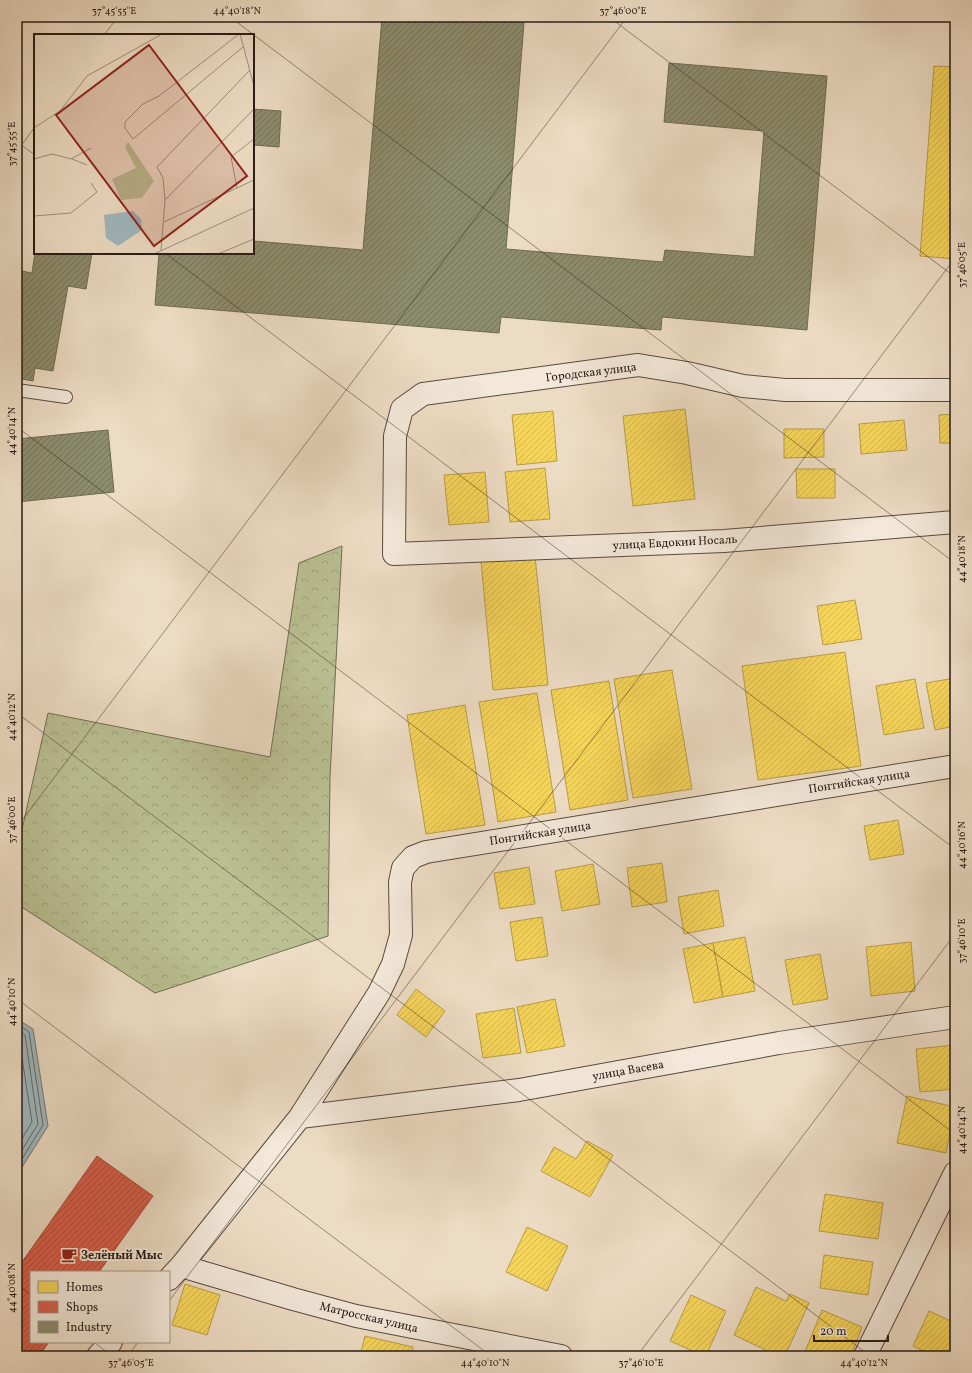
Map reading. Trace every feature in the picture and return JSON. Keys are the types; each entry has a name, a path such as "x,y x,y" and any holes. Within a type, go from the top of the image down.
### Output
{"street":[{"name":"Городская улица","path":"394,554 395,436 402,409 423,394 638,365 687,373 743,386 785,390 955,390"},
{"name":"улица Евдокии Носаль","path":"394,554 724,541 955,522"},
{"name":"Понтийская улица","path":"300,1118 379,993 393,964 401,935 400,882 404,868 413,857 426,852 955,766"},
{"name":"улица Васева","path":"300,1118 519,1090 779,1043 955,1017"},
{"path":"175,1272 300,1118"},
{"path":"865,1356 955,1173"},
{"name":"Матросская улица","path":"175,1272 293,1299 356,1316 561,1356"},
{"path":"98,1356 110,1343"}],"lane":[{"path":"17,390 66,397"}],"green space":[{"path":"342,546 330,777 328,936 155,993 17,904 17,852 48,713 270,757 299,563"}],"water":[{"path":"17,1019 33,1029 48,1126 17,1175"}],"building: Homes":[{"path":"934,66 955,67 955,259 920,256"},
{"path":"685,409 695,499 633,506 623,416"},
{"path":"553,411 557,461 517,465 512,415"},
{"path":"955,414 955,443 940,443 939,415"},
{"path":"904,420 907,450 861,454 859,424"},
{"path":"784,429 824,429 824,457 784,458"},
{"path":"545,468 550,519 510,522 505,472"},
{"path":"796,469 835,469 835,498 797,498"},
{"path":"485,472 489,522 449,525 444,475"},
{"path":"535,556 548,685 493,690 481,561"},
{"path":"855,600 862,639 823,645 817,606"},
{"path":"845,652 861,766 758,780 742,666"},
{"path":"672,670 692,789 633,798 614,679"},
{"path":"955,678 955,726 935,730 926,683"},
{"path":"915,679 924,728 884,735 876,686"},
{"path":"609,681 628,800 570,810 551,690"},
{"path":"537,693 556,812 498,822 479,702"},
{"path":"465,705 485,825 426,834 407,715"},
{"path":"898,820 904,854 870,860 864,826"},
{"path":"662,863 667,902 632,907 627,868"},
{"path":"593,864 600,904 562,911 555,871"},
{"path":"529,867 535,904 500,909 494,873"},
{"path":"718,890 724,926 684,934 678,897"},
{"path":"542,917 548,956 516,961 510,922"},
{"path":"745,937 755,991 723,997 713,943"},
{"path":"911,942 915,991 871,996 866,947"},
{"path":"713,943 723,997 694,1003 683,949"},
{"path":"820,954 828,999 793,1005 785,960"},
{"path":"416,989 445,1011 426,1037 397,1015"},
{"path":"555,999 565,1046 527,1053 517,1007"},
{"path":"514,1008 521,1053 483,1058 476,1014"},
{"path":"955,1045 955,1089 920,1092 916,1049"},
{"path":"907,1096 955,1107 946,1153 897,1143"},
{"path":"587,1141 613,1155 590,1197 541,1171 554,1147 576,1159"},
{"path":"825,1194 883,1203 878,1239 819,1231"},
{"path":"527,1227 568,1246 547,1291 506,1272"},
{"path":"824,1255 873,1262 868,1295 820,1288"},
{"path":"185,1284 220,1295 207,1335 172,1325"},
{"path":"756,1287 786,1301 790,1294 809,1303 785,1356 778,1356 734,1335"},
{"path":"691,1295 726,1311 706,1356 670,1341"},
{"path":"822,1310 862,1327 851,1356 810,1356 804,1354"},
{"path":"929,1311 955,1323 955,1356 935,1356 913,1346"},
{"path":"365,1336 413,1347 411,1356 360,1356"}],"building: Shops":[{"path":"97,1156 153,1196 100,1271 30,1271 30,1343 48,1343 39,1356 23,1356 17,1352 17,1269"}],"building: Industry":[{"path":"382,17 450,17 524,23 506,249 663,262 665,250 754,257 764,131 664,122 669,63 827,76 807,330 662,317 661,330 501,317 499,333 155,305 159,254 254,254 254,241 363,250"},
{"path":"254,109 281,111 279,147 254,145"},
{"path":"35,254 92,254 86,289 68,286 53,371 35,368 33,381 17,378 17,270 32,273"},
{"path":"108,430 114,492 17,502 17,439"}],"place":[{"name":"Зелёный Мыс","path":"69,1255"}]}
